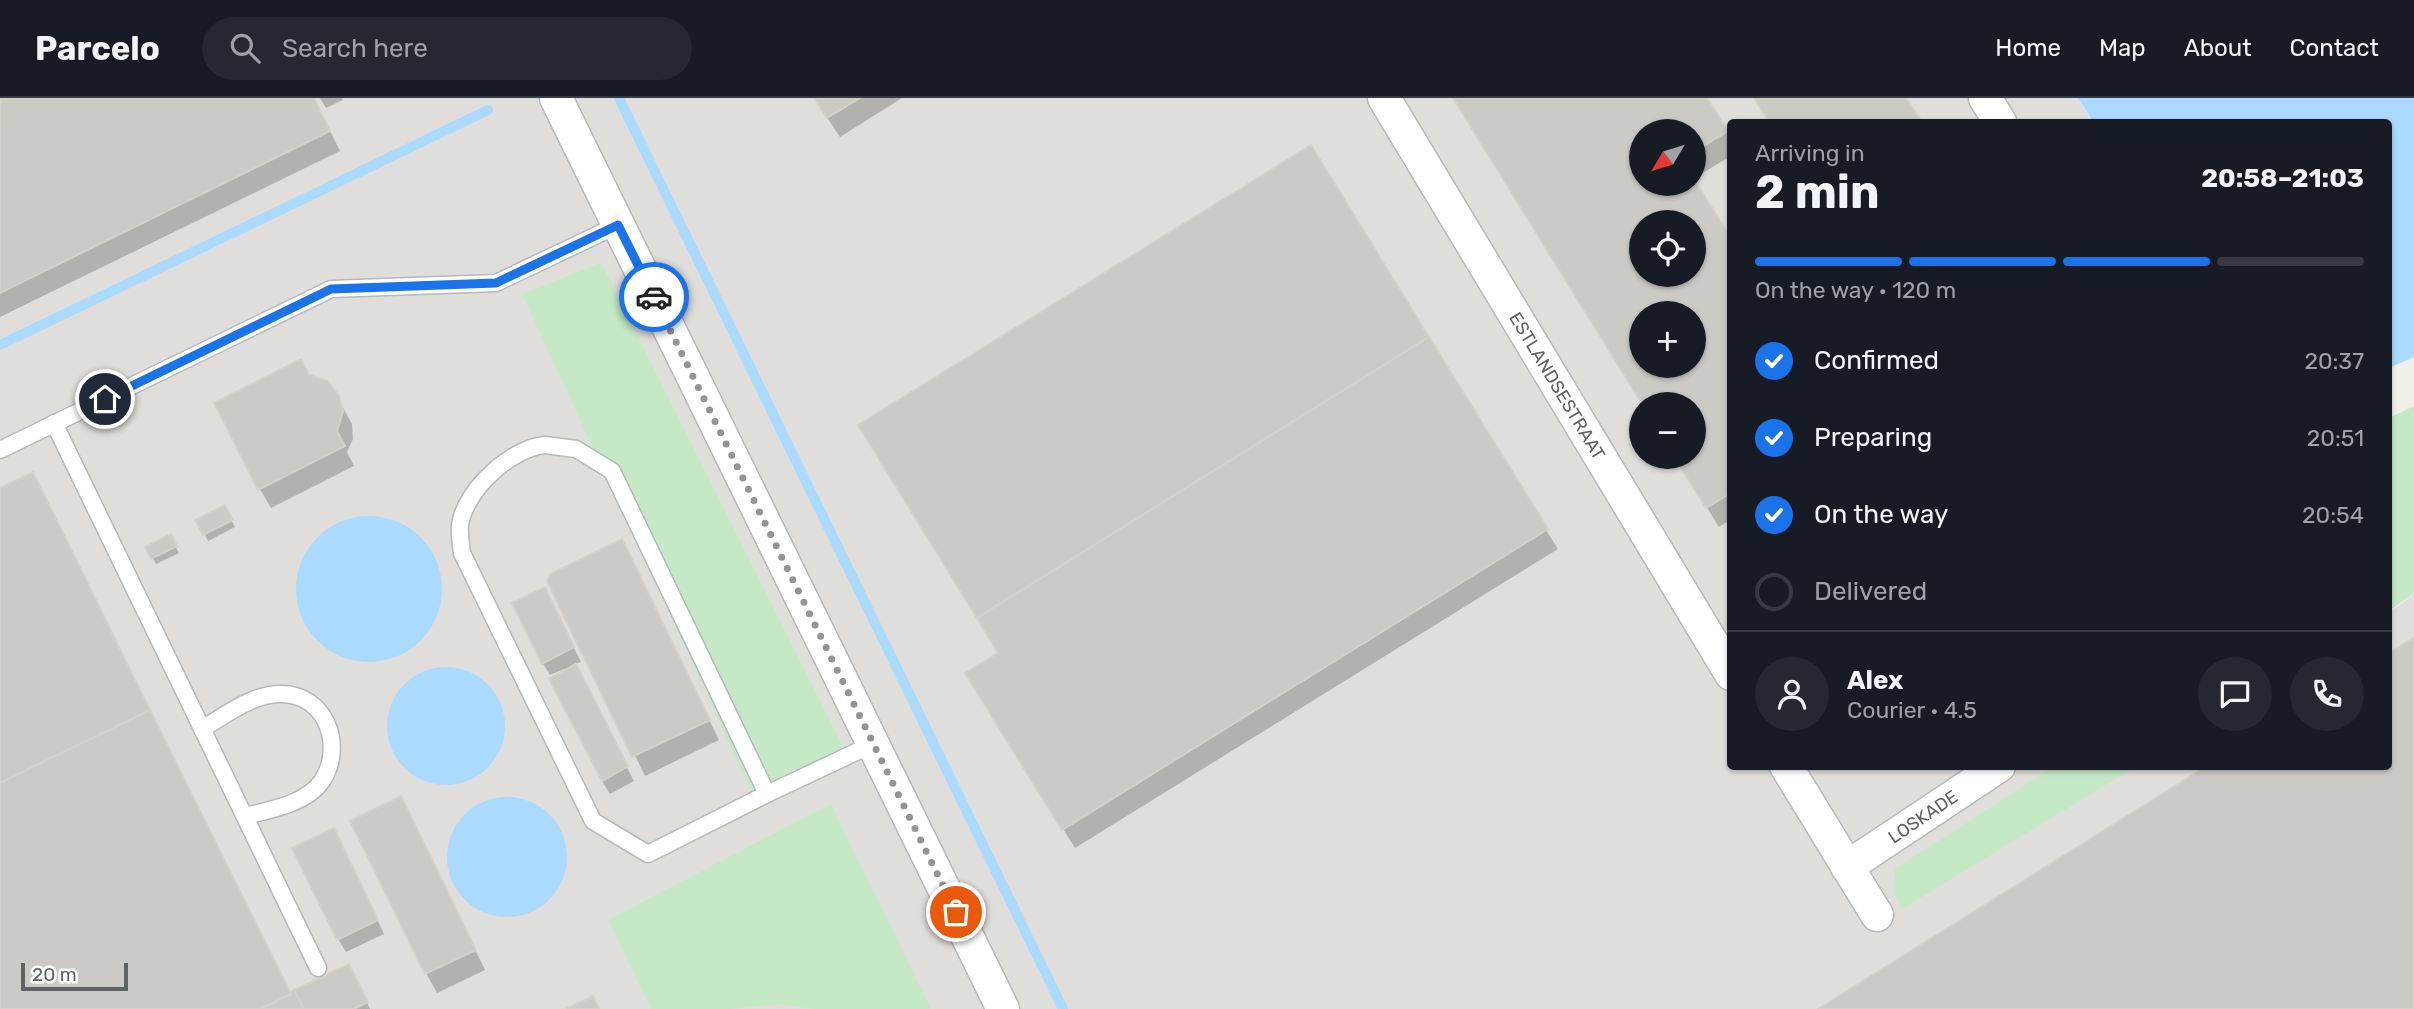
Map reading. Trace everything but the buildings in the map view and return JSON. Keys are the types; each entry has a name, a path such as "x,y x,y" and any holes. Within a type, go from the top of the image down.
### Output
{"street":[{"path":"556,98 1003,1009"},
{"name":"ESTLANDSESTRAAT","path":"1384,98 1727,667"},
{"path":"1985,98 1998,119"},
{"path":"1788,770 1877,915"},
{"name":"LOSKADE","path":"1847,867 1993,770"}],"lane":[{"path":"0,450 331,289 496,283 618,225"},
{"path":"54,423 318,968"},
{"path":"767,794 612,471 594,457 560,446 528,446 510,458 470,499 460,525 461,553 593,821 648,854 873,744"},
{"path":"202,729 246,704 280,694 297,696 313,704 324,717 331,732 332,750 321,782 290,804 245,816"}],"shaded area":[{"path":"0,98 2078,98 2090,119 1727,119 1727,770 2392,770 2392,611 2414,594 2414,1009 0,1009"}],"green space":[{"path":"601,263 845,751 754,797 522,294"},
{"path":"2414,406 2414,593 2392,609 2392,417"},
{"path":"2048,770 2130,770 1902,909 1893,892 1895,869"},
{"path":"831,804 931,1009 814,1009 782,1004 731,1009 651,1009 608,920"}],"water":[{"path":"2078,98 2414,98 2414,357 2392,367 2392,119 2091,119"},
{"path":"369,516 397,522 421,537 436,561 442,589 436,617 421,641 397,656 369,662 341,656 317,641 302,617 296,589 302,561 317,537 341,522"},
{"path":"446,667 469,671 488,684 501,703 505,726 501,749 488,768 469,781 446,785 423,781 404,768 391,749 387,726 391,703 404,684 423,671"},
{"path":"507,797 530,802 549,815 562,834 567,857 562,880 549,899 530,912 507,917 484,912 465,899 452,880 447,857 452,834 465,815 484,802"}],"waterway":[{"path":"619,98 1063,1009"},
{"path":"0,345 488,110"}],"way so far":[{"path":"654,297 956,912"}],"route":[{"path":"105,399 331,289 496,283 618,225 654,297"}]}
